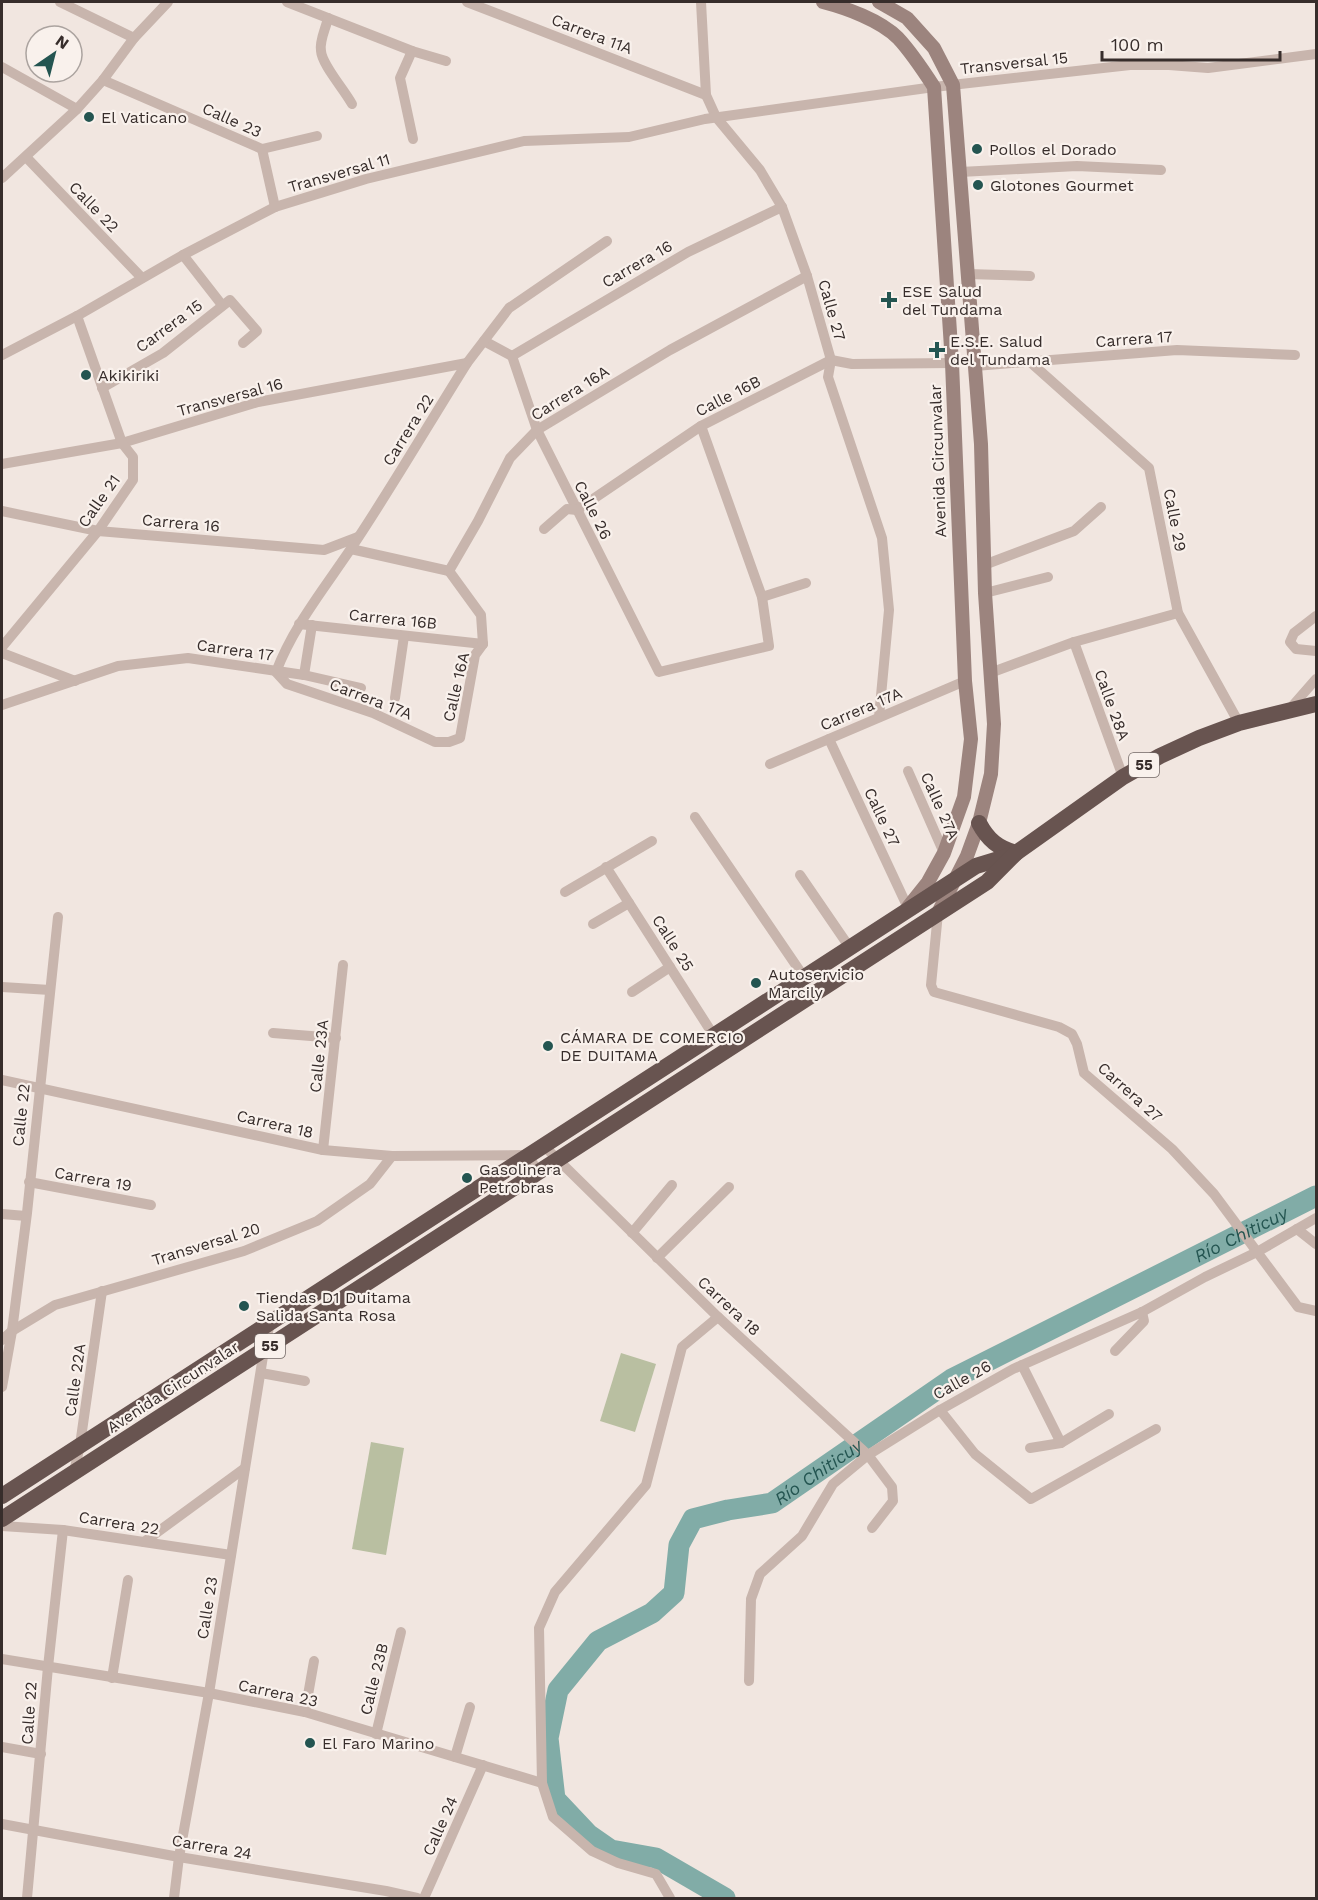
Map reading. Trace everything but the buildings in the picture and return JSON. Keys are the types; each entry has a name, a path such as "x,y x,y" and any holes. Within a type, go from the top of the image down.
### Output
{"highway":[{"name":"55","path":"1016,854 1123,777 1189,742 1239,723 1317,704"},
{"path":"979,823 993,843 1016,854"},
{"name":"Avenida Circunvalar","path":"2,1496 976,866 1016,854"},
{"name":"Avenida Circunvalar","path":"2,1519 987,882 1016,854"},
{"path":"892,920 903,936"},
{"path":"595,1113 605,1129"}],"main road":[{"name":"Avenida Circunvalar","path":"823,2 841,6 866,17 896,36 917,60 934,87 952,363 965,681 971,739 964,797 944,853 928,882 908,908 892,920"},
{"name":"Avenida Circunvalar","path":"879,2 908,18 934,48 953,85 981,444 985,593 994,724 991,774 979,823 967,856 938,913"},
{"path":"955,446 981,444"}],"street":[{"path":"60,2 134,38"},
{"path":"2,178 77,109 103,80 134,38 168,2"},
{"path":"287,2 412,51 446,61"},
{"name":"Carrera 11A","path":"467,2 706,95"},
{"name":"Calle 27","path":"701,2 706,95 716,117 760,170 782,207 807,276 831,360 828,377 882,538 889,610 879,717"},
{"path":"328,18 320,49 325,64 352,104"},
{"path":"412,51 399,78 413,139"},
{"name":"Transversal 15","path":"716,117 934,87 1130,65 1208,68 1317,54"},
{"path":"2,67 77,109"},
{"name":"Calle 23","path":"103,80 262,149 275,207"},
{"name":"Transversal 11","path":"2,355 76,316 141,277 275,207 366,179 524,141 629,137 716,117"},
{"path":"262,149 317,136"},
{"name":"Calle 22","path":"26,157 141,277"},
{"path":"960,172 1077,166 1161,170"},
{"name":"Carrera 16","path":"512,356 688,252 782,207"},
{"name":"Carrera 22","path":"276,672 299,624 351,549 467,363 509,308 607,241"},
{"path":"183,255 222,306 230,300 257,331 243,343"},
{"path":"968,274 1030,276"},
{"name":"Carrera 16A","path":"449,571 510,458 537,430 670,350 807,276"},
{"name":"Carrera 15","path":"102,388 163,353 222,306"},
{"name":"Calle 21","path":"2,647 98,531 133,480 133,457 122,443 76,316"},
{"path":"484,341 512,356"},
{"name":"Carrera 17","path":"975,366 1177,350 1295,355"},
{"name":"Calle 26","path":"512,356 537,430 659,672 768,646 762,597"},
{"path":"831,360 852,364 952,363"},
{"name":"Calle 16B","path":"544,529 567,508 577,510 701,426 831,360"},
{"name":"Calle 29","path":"1029,360 1149,468 1178,613 1239,723"},
{"name":"Transversal 16","path":"2,464 122,443 258,402 467,363"},
{"path":"701,426 762,597 806,583"},
{"path":"984,565 1074,531 1101,507"},
{"name":"Carrera 16","path":"2,511 98,531 324,550 358,537"},
{"path":"351,549 449,571 481,615 483,644"},
{"path":"985,593 1048,577"},
{"path":"990,673 1074,642 1178,613"},
{"path":"1317,616 1294,633 1290,642 1296,649 1317,651"},
{"name":"Carrera 16B","path":"299,624 483,644"},
{"path":"304,675 312,626"},
{"path":"395,698 404,636"},
{"name":"Calle 28A","path":"1074,642 1123,777"},
{"name":"Calle 16A","path":"460,738 476,655 483,644"},
{"path":"2,653 75,681"},
{"name":"Carrera 17","path":"2,705 118,666 188,658 304,675 361,688"},
{"name":"Carrera 17A","path":"276,672 287,684 373,713 435,742 449,742 460,738"},
{"path":"1288,711 1317,679"},
{"name":"Carrera 17A","path":"770,764 965,681"},
{"name":"Calle 27","path":"828,739 908,908"},
{"name":"Calle 27A","path":"908,771 944,853"},
{"path":"695,817 804,978"},
{"path":"565,892 652,840"},
{"name":"Calle 25","path":"606,867 714,1036"},
{"path":"800,875 850,948"},
{"path":"593,924 629,903"},
{"name":"Carrera 27","path":"938,913 931,985 934,992 1059,1027 1072,1034 1077,1044 1084,1073 1172,1149 1214,1194 1254,1247"},
{"name":"Calle 22","path":"2,1387 12,1331 26,1216 58,917"},
{"name":"Calle 23A","path":"323,1150 344,965"},
{"path":"632,992 670,967"},
{"path":"2,987 50,990"},
{"path":"273,1033 336,1038"},
{"name":"Carrera 18","path":"2,1080 323,1150 392,1156 528,1155"},
{"name":"Carrera 18","path":"544,1146 718,1317 866,1453 892,1487 894,1502 872,1528"},
{"path":"528,1155 538,1172"},
{"name":"Transversal 20","path":"2,1340 12,1331 56,1305 244,1251 317,1221 370,1184 392,1156"},
{"name":"Carrera 19","path":"29,1182 152,1204"},
{"path":"632,1233 672,1185"},
{"path":"657,1258 729,1187"},
{"path":"2,1214 26,1216"},
{"name":"Calle 26","path":"749,1681 751,1599 760,1574 802,1536 833,1484 866,1453 1022,1365 1142,1312 1254,1247 1317,1218"},
{"path":"1297,1229 1317,1244"},
{"path":"1254,1247 1298,1307 1317,1311"},
{"name":"Calle 22A","path":"74,1472 80,1445 102,1291"},
{"path":"1115,1351 1144,1321 1142,1312"},
{"path":"670,1899 656,1874 618,1863 592,1851 553,1817 542,1783 539,1628 555,1592 646,1485 682,1347 718,1317"},
{"name":"Calle 23","path":"174,1899 179,1857 209,1694 264,1350 271,1322"},
{"path":"1022,1365 1061,1443"},
{"path":"261,1373 305,1381"},
{"path":"940,1410 975,1454 1031,1498 1156,1430"},
{"path":"1030,1448 1061,1443 1109,1414"},
{"path":"144,1542 245,1468"},
{"name":"Carrera 22","path":"2,1526 63,1530 231,1556"},
{"name":"Calle 22","path":"27,1899 63,1530"},
{"path":"112,1677 128,1580"},
{"name":"Calle 23B","path":"376,1734 401,1632"},
{"name":"Carrera 23","path":"2,1659 305,1712 542,1783"},
{"path":"305,1712 314,1661"},
{"path":"455,1757 470,1707"},
{"path":"2,1748 41,1754"},
{"name":"Calle 24","path":"424,1899 483,1765"},
{"name":"Carrera 24","path":"2,1824 382,1895 417,1899"}],"green space":[{"path":"621,1353 656,1364 635,1432 600,1421"},
{"path":"371,1442 404,1448 386,1555 352,1549"}],"waterway":[{"name":"Río Chiticuy","path":"725,1898 656,1858 611,1850 588,1834 555,1799 548,1738 558,1690 598,1641 652,1613 674,1593 679,1545 693,1519 728,1510 772,1503 952,1379 1316,1196"}],"place":[{"name":"El Vaticano","path":"89,117"},
{"name":"Pollos el Dorado","path":"977,149"},
{"name":"Glotones Gourmet","path":"978,185"},
{"name":"ESE Salud del Tundama","path":"889,300"},
{"name":"E.S.E. Salud del Tundama","path":"937,350"},
{"name":"Akikiriki","path":"86,375"},
{"name":"Autoservicio Marcily","path":"756,983"},
{"name":"CÁMARA DE COMERCIO DE DUITAMA","path":"548,1046"},
{"name":"Gasolinera Petrobras","path":"467,1178"},
{"name":"Tiendas D1 Duitama Salida Santa Rosa","path":"244,1306"},
{"name":"El Faro Marino","path":"310,1743"}]}
